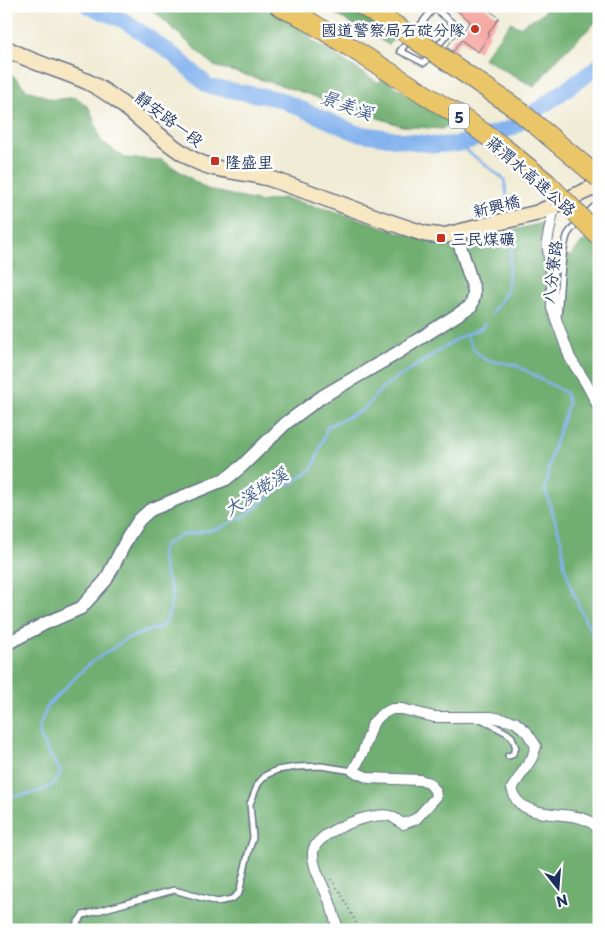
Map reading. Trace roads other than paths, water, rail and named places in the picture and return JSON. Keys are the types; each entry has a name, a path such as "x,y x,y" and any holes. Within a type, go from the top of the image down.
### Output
{"highway":[{"path":"279,6 304,18"},
{"name":"蔣渭水高速公路","path":"286,6 470,123 504,148 546,184 599,236"},
{"name":"5","path":"363,6 396,26 517,109 599,178"},
{"path":"368,6 396,26"}],"main road":[{"name":"靜安路一段","path":"6,48 29,60 89,83 103,91 177,149 213,168 264,177 426,234 443,236 460,232"},
{"path":"554,206 599,185"},
{"name":"新興橋","path":"460,232 537,213 554,206"}],"street":[{"path":"554,206 547,242 552,282 552,308 570,358 599,408"},
{"path":"6,644 46,623 81,608 106,580 128,537 139,520 150,510 226,479 286,423 323,396 394,355 471,306 474,290 460,232"},
{"path":"338,930 330,901 316,867 313,852 315,847 327,835 348,822 369,816 390,816 403,824 416,819 436,797 435,790 429,782 369,778 353,770 363,752 373,723 392,708 434,717 491,717 515,722 526,731 536,746 532,758 512,788 516,798 524,806 541,812 586,819 599,830"}],"lane":[{"path":"433,7 455,24 424,63 400,51 433,7"},
{"name":"八分寮路","path":"558,326 564,255 568,234 599,203"},
{"path":"479,717 512,737 516,748 512,755 508,756"},
{"path":"72,930 83,915 174,890 217,902 232,899 239,894 253,838 250,804 258,784 266,775 277,770 297,767 321,766 353,770"}],"waterway":[{"name":"景美溪","path":"88,6 123,20 175,56 208,86 279,99 356,133 435,145 458,144 512,128 599,66"},
{"name":"大溪墘溪","path":"458,144 504,179 510,214"},
{"name":"大溪墘溪","path":"492,313 507,291 513,235 511,224"},
{"name":"大溪墘溪","path":"6,797 30,794 45,789 57,780 61,773 39,733 48,705 89,664 126,639 160,627 167,620 173,596 164,569 161,552 165,544 180,536 220,528 248,514 281,487 294,482 313,468 328,426 363,410 383,387 462,336 482,328 484,324"},
{"path":"465,334 474,350 486,360 516,365 566,393 568,404 551,456 545,489 562,543 564,564 572,590 585,620 599,643"},
{"name":"大溪墘溪","path":"6,926 7,930"}],"place":[{"name":"國道警察局石碇分隊","path":"475,29"},
{"name":"隆盛里","path":"215,161"},
{"name":"三民煤礦","path":"441,238"}]}
